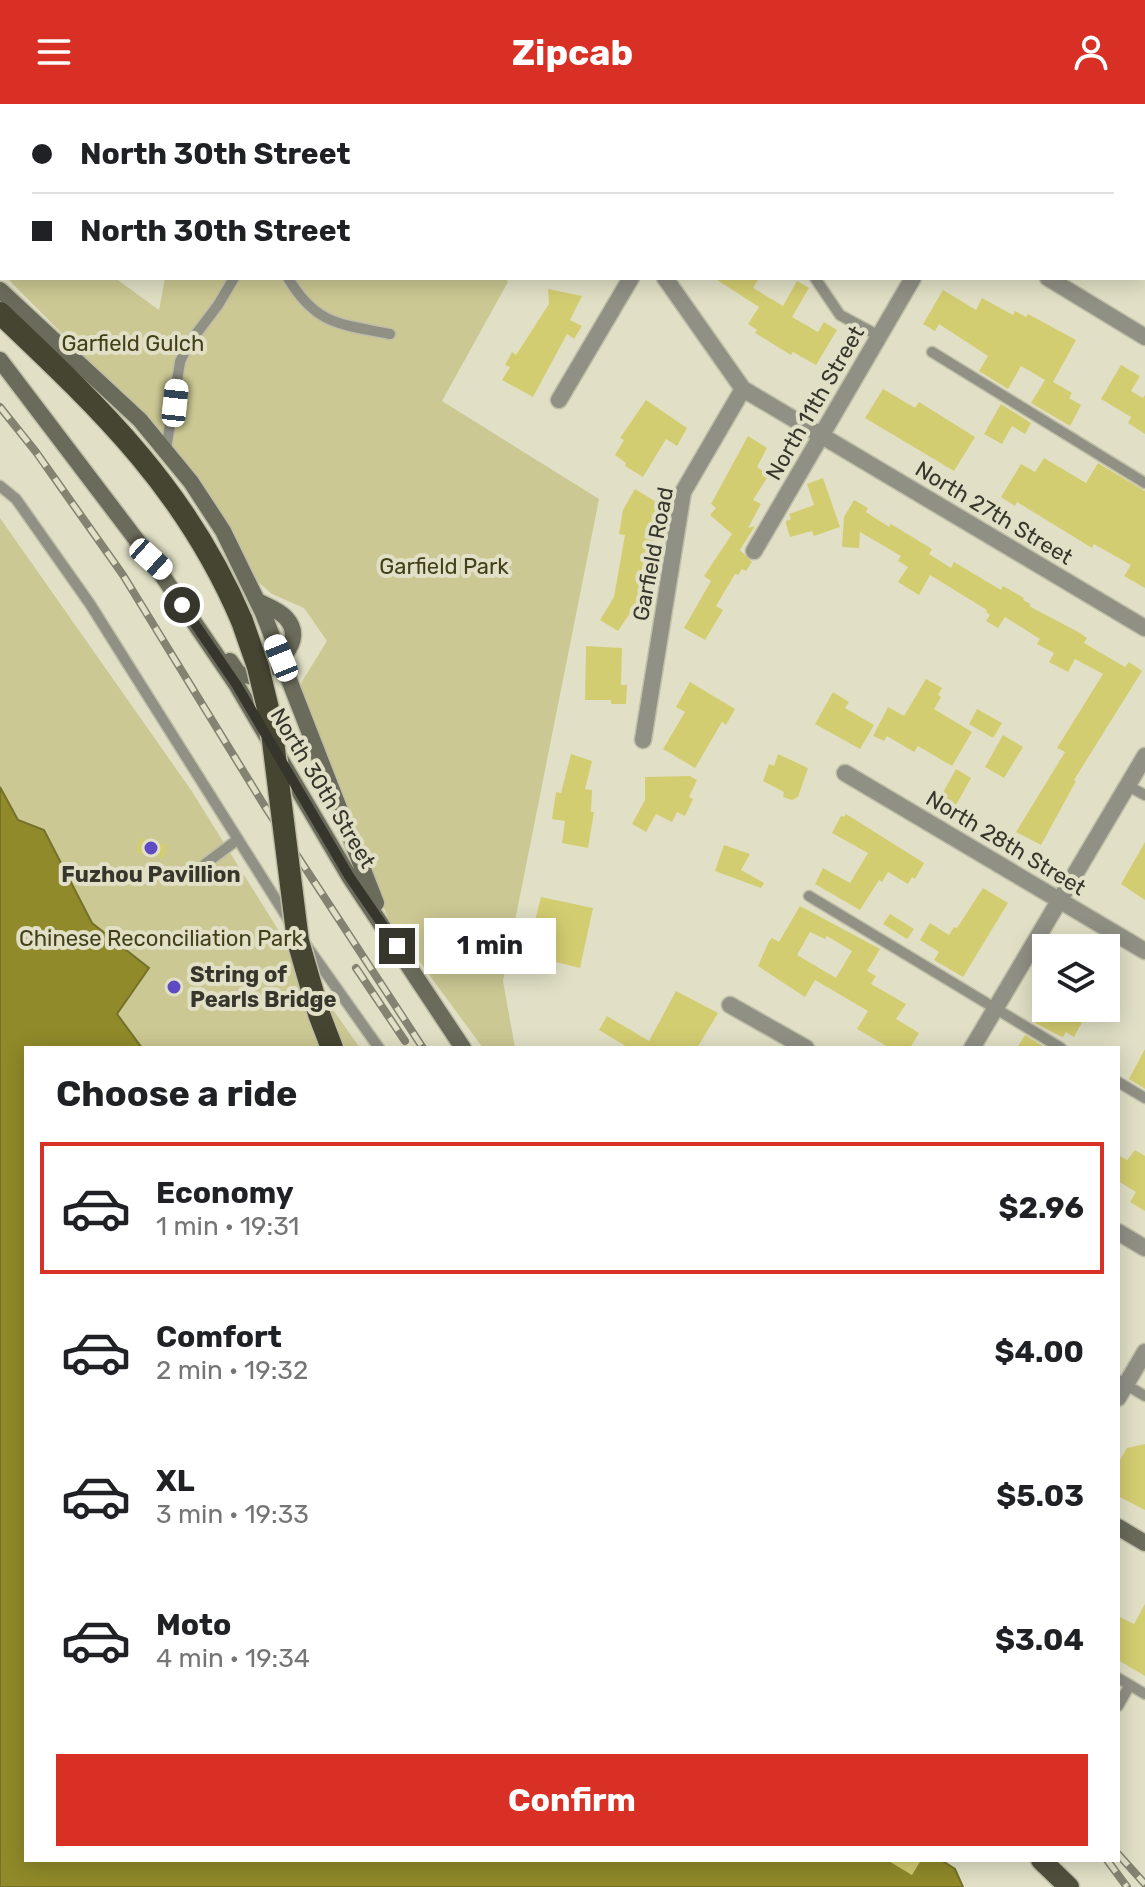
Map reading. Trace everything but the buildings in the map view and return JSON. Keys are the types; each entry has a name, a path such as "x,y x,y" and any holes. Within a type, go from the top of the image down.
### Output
{"highway":[{"path":"0,304 42,353"},
{"path":"0,313 124,435 168,488 203,542 242,621 258,667 274,738 298,941 331,1046"}],"main road":[{"path":"0,290 140,420 166,449 223,531 257,601 284,615 291,625 292,644 281,658 256,677 239,674 179,585 151,559"},
{"name":"North 30th Street","path":"0,360 151,559 236,684 349,876 462,1046"},
{"path":"281,658 383,923"},
{"path":"1120,1528 1145,1543"},
{"path":"1043,1862 1069,1887"}],"street":[{"path":"559,400 630,280"},
{"path":"666,280 743,389"},
{"name":"North 11th Street","path":"754,551 912,280"},
{"path":"1051,280 1145,337"},
{"name":"North 27th Street","path":"743,389 1145,628"},
{"name":"Garfield Road","path":"643,740 683,492 743,389"},
{"path":"973,1046 1145,756"},
{"name":"North 28th Street","path":"845,773 1145,951"},
{"path":"730,1005 802,1046"},
{"path":"1120,1233 1145,1248"},
{"path":"1121,1388 1145,1352"}],"lane":[{"path":"166,449 183,354 233,280"},
{"path":"289,280 308,308 318,315 390,334"},
{"path":"816,280 840,315 879,336"},
{"path":"932,352 1145,483"},
{"path":"0,486 16,499 90,604 267,888 378,1046"},
{"path":"1128,786 1145,795"},
{"path":"205,864 237,840"},
{"path":"809,896 1058,1046"},
{"path":"1120,1083 1145,1098"},
{"path":"1121,1388 1145,1396"},
{"path":"1120,1679 1145,1694"},
{"path":"1120,1702 1130,1685"}],"green space":[{"name":"Garfield Park","path":"9,280 118,280 159,310 165,280 507,280 442,401 599,499 503,981 515,1046 482,1046 389,920 316,744 298,688 327,641 304,608 272,594 257,581 227,525 167,440"},
{"name":"Chinese Reconciliation Park","path":"0,518 191,790 289,947 359,1046 103,1046 0,850"}],"shaded area":[{"path":"0,787 18,820 44,830 92,923 149,968 117,1014 141,1046 24,1046 24,1862 944,1862 955,1869 963,1887 0,1887"}],"railway":[{"path":"0,407 36,452 123,575 264,805 422,1046"},
{"path":"356,968 405,1041"},
{"path":"1120,1856 1145,1884"},
{"path":"1108,1862 1127,1887"}],"place":[{"name":"Fuzhou Pavillion","path":"151,848"},
{"name":"String of Pearls Bridge","path":"174,987"}],"route":[{"path":"182,605 236,684 349,876 397,946"}],"park label":[{"name":"Garfield Gulch","path":"133,343"}]}
